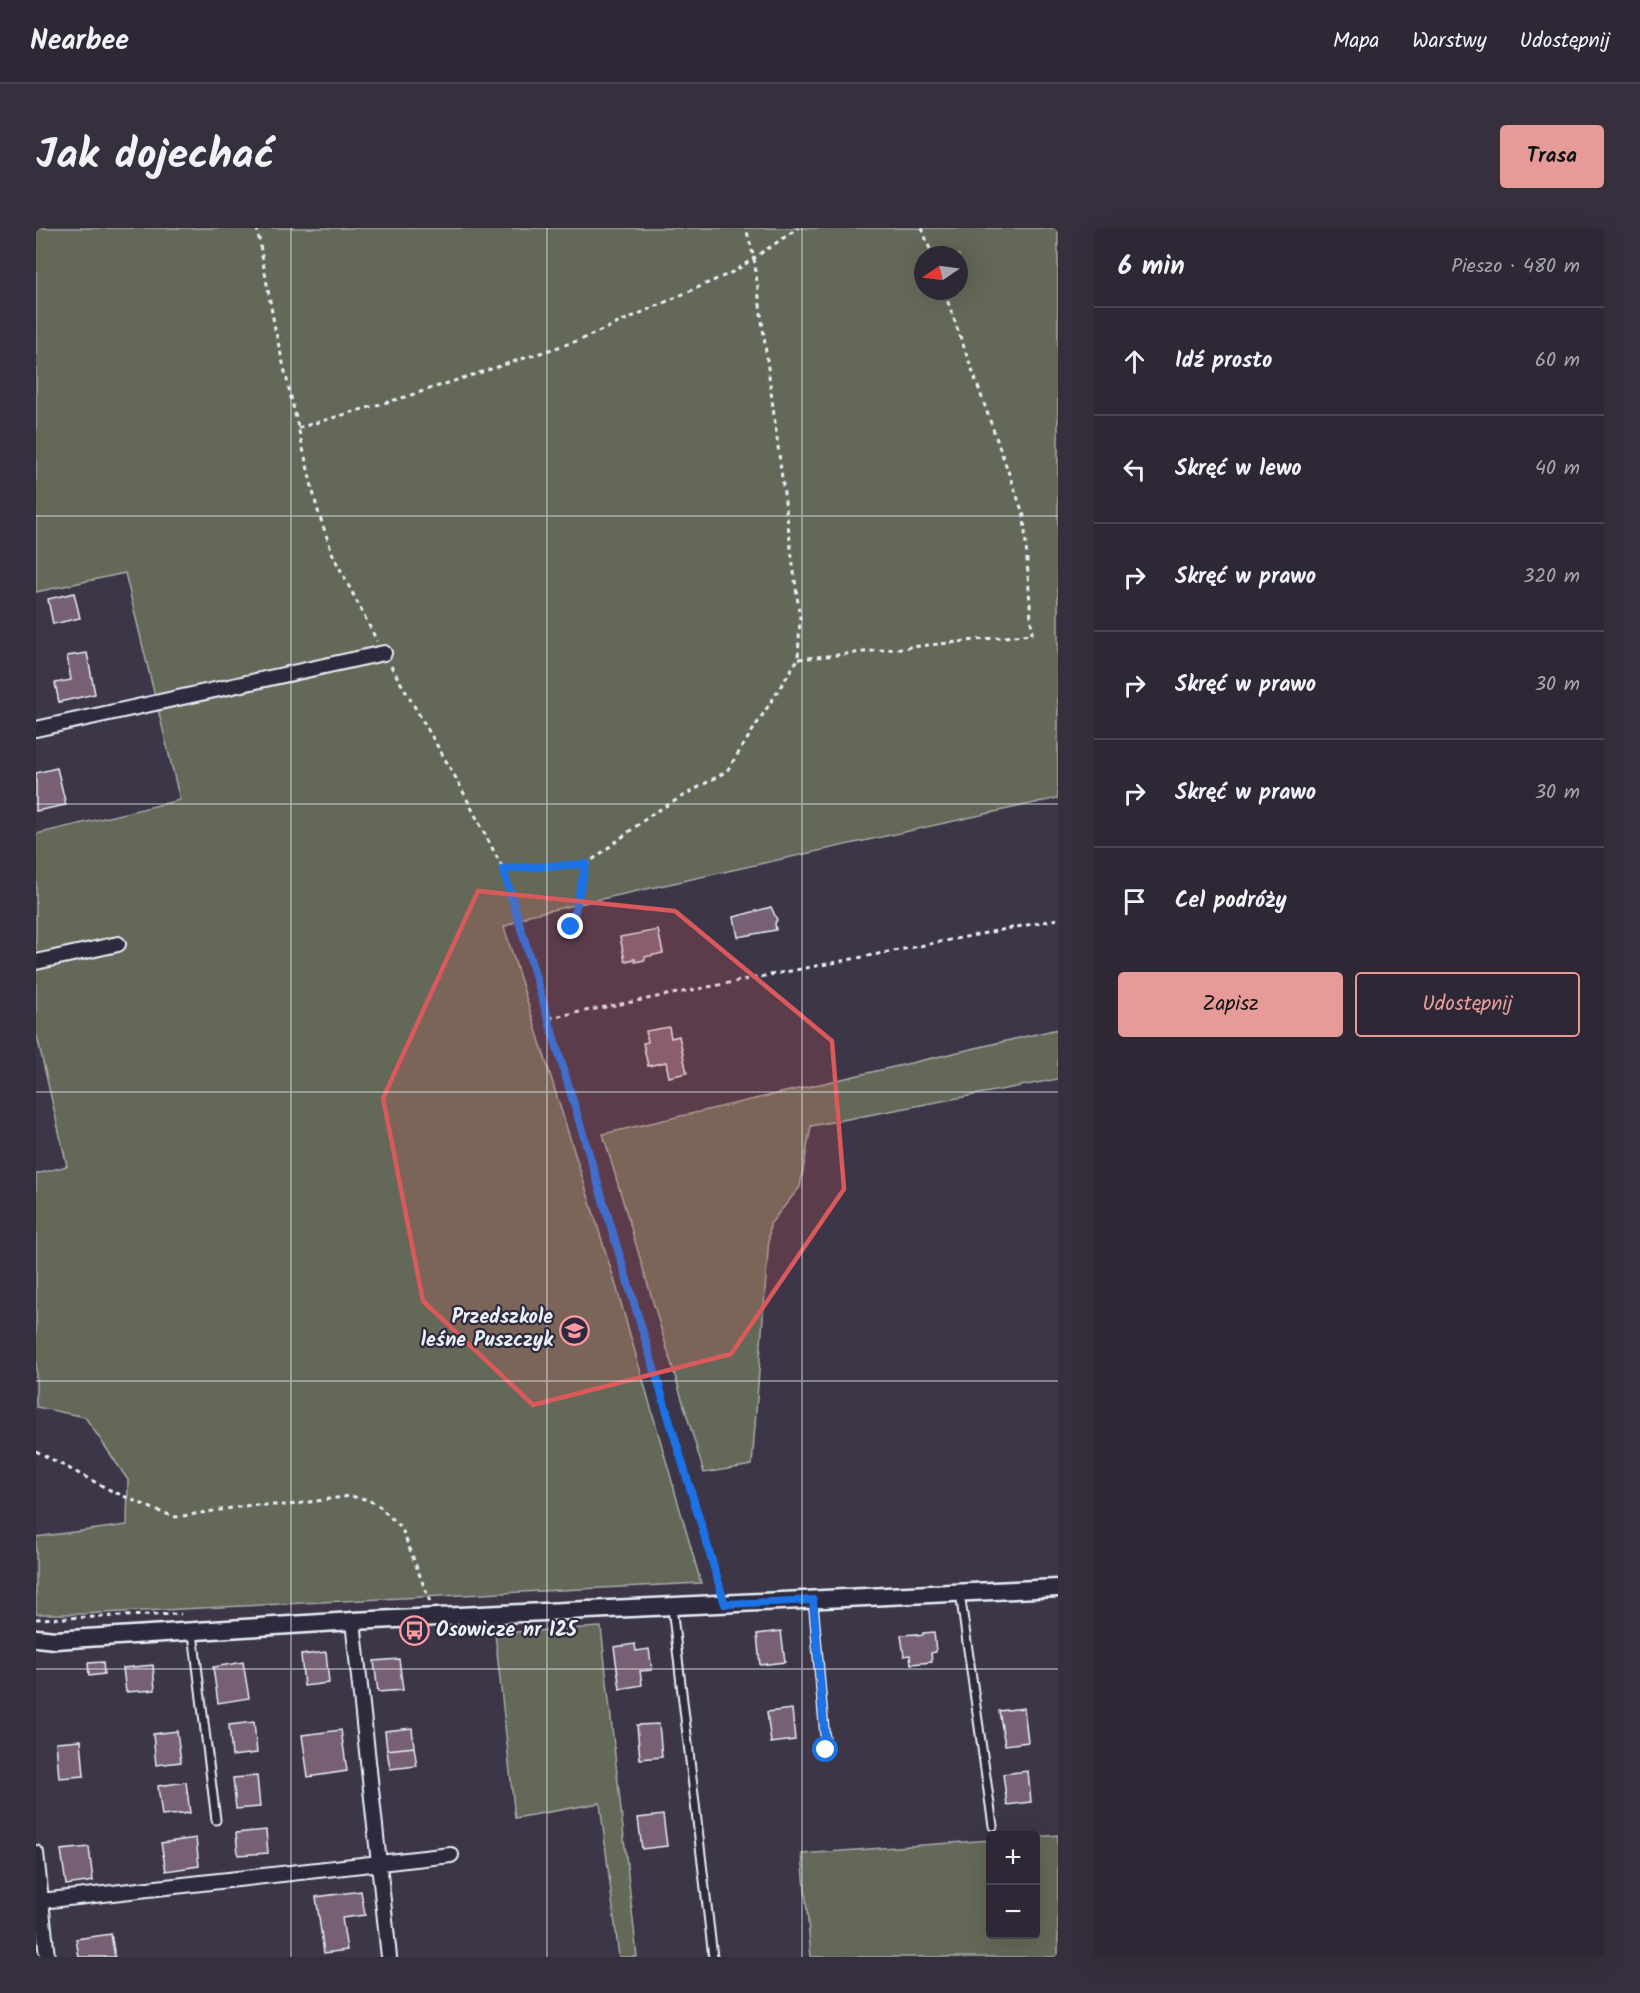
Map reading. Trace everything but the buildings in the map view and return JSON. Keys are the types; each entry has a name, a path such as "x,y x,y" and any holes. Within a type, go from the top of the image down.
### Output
{"street":[{"path":"36,729 384,653"},
{"path":"36,962 118,944"},
{"path":"36,1638 55,1640 353,1621 1058,1588"},
{"path":"353,1621 389,1957"},
{"path":"36,1853 48,1957"},
{"path":"41,1901 452,1855"}],"lane":[{"path":"960,1593 993,1826"},
{"path":"813,1600 826,1750"},
{"path":"672,1607 713,1957"},
{"path":"193,1633 216,1820"}],"path":[{"path":"257,228 275,329 324,532 333,555 384,653 458,780 503,869 725,1604"},
{"path":"503,869 586,864 652,814 727,771 798,660 800,619 753,258 746,228"},
{"path":"298,428 408,396 580,340 735,271 798,228"},
{"path":"922,228 929,246"},
{"path":"798,660 1032,634 1023,516 947,300"},
{"path":"571,927 586,864"},
{"path":"549,1018 1058,919"},
{"path":"36,1451 112,1491 176,1517 250,1505 289,1505 350,1496 365,1499 377,1504 402,1529 437,1617"}],"highlighted area":[{"path":"478,891 675,911 832,1041 844,1189 731,1354 533,1405 423,1301 383,1098"}],"green space":[{"path":"36,228 1058,228 1058,798 529,915 504,927 615,1282 701,1583 81,1614 36,1614 36,1537 127,1525 128,1480 85,1417 36,1407 36,1174 67,1166 36,1032 36,834 180,800 125,573 36,592"},
{"path":"1058,1029 1058,1079 811,1126 800,1187 770,1224 752,1465 704,1473 603,1134"},
{"path":"601,1627 637,1957 619,1957 600,1803 515,1818 495,1633"},
{"path":"1058,1835 1058,1957 811,1957 802,1854 986,1840 986,1939 1040,1939 1040,1837"}],"place":[{"name":"Przedszkole leśne Puszczyk","path":"574,1330"},
{"name":"Osowicze nr 125","path":"415,1631"}],"route":[{"path":"571,927 586,864 503,869 725,1604 813,1600 826,1750"}]}
